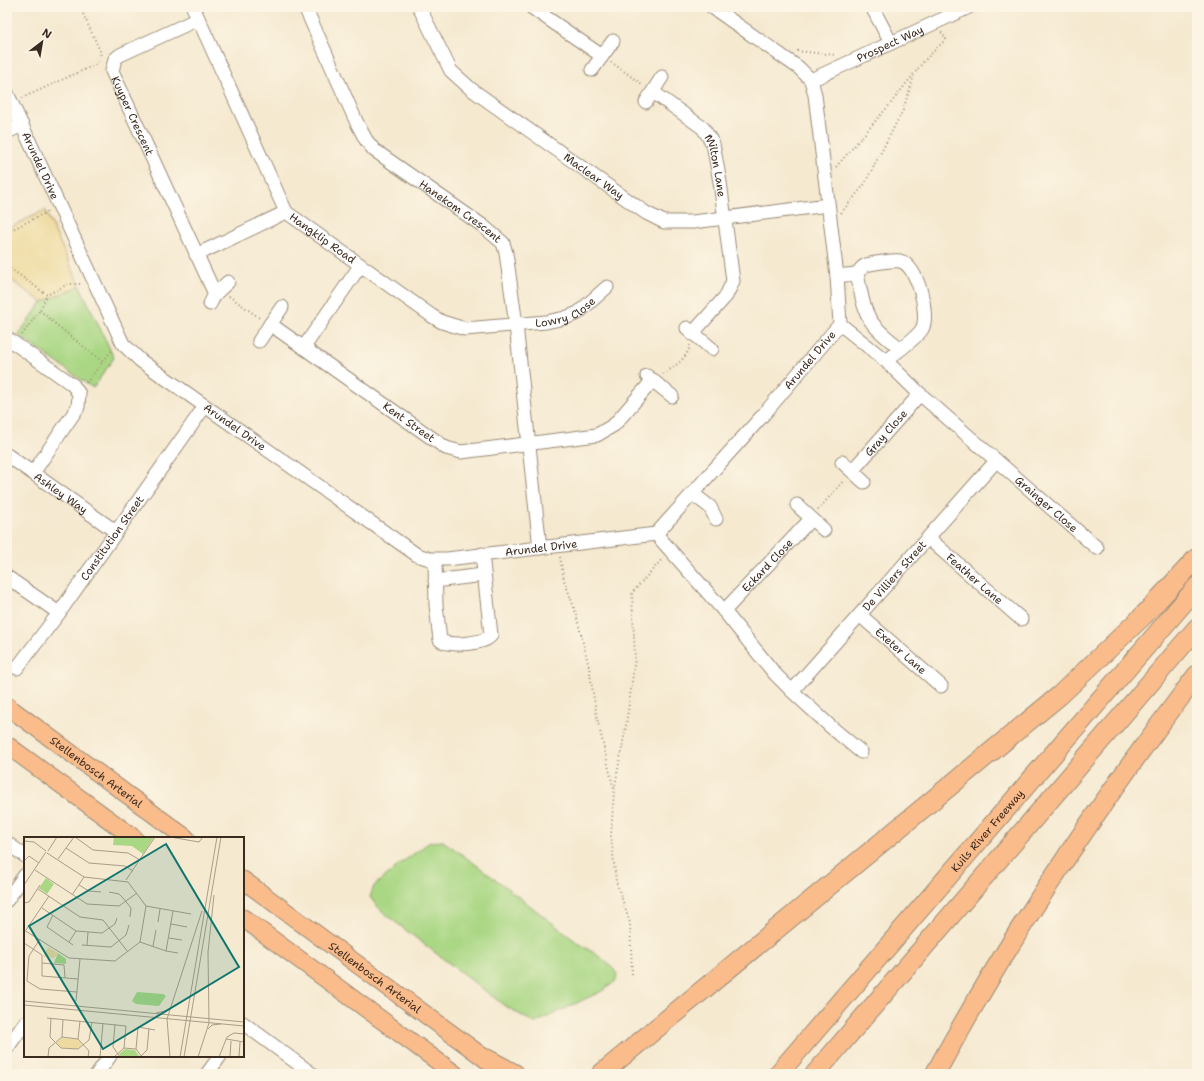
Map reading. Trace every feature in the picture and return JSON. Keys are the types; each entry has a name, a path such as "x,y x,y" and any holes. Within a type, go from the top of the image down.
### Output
{"highway":[{"path":"595,1074 607,1068 1060,695 1144,616 1197,558"},
{"name":"Kuils River Freeway","path":"778,1074 1197,587"},
{"path":"815,1074 1197,628"},
{"path":"935,1074 967,1015 1007,948 1061,864 1145,743 1197,675"},
{"path":"487,1059 515,1074"}],"main road":[{"name":"Stellenbosch Arterial","path":"7,706 185,837"},
{"path":"7,744 133,837"},
{"name":"Stellenbosch Arterial","path":"244,881 506,1074"},
{"path":"244,919 455,1074"}],"street":[{"name":"Hangklip Road","path":"193,7 286,212 432,316 452,326 465,329 516,324"},
{"name":"Hanekom Crescent","path":"305,7 356,121 366,140 374,150 482,226 503,243 506,253 516,324 522,395 540,548"},
{"name":"Maclear Way","path":"419,7 441,54 459,80 646,213 664,222 693,222 828,205"},
{"path":"531,7 602,56"},
{"path":"712,7 799,68 811,80"},
{"path":"872,7 891,43"},
{"name":"Prospect Way","path":"811,80 970,7"},
{"name":"Kuyper Crescent","path":"198,19 120,55 115,59 112,71 196,255 218,293"},
{"path":"592,70 613,41"},
{"path":"649,97 662,77"},
{"name":"Arundel Drive","path":"7,93 92,280 123,344 140,361 417,555 435,560 656,534 693,494 840,324 825,173 815,95 811,80"},
{"name":"Milton Lane","path":"649,97 703,128 709,136 716,154 733,281 726,296 690,331"},
{"path":"7,132 22,125"},
{"path":"196,255 286,212"},
{"path":"836,276 857,274 867,265 900,261 911,269 917,276 920,285 925,324 917,335 886,361"},
{"path":"304,347 360,266"},
{"path":"857,274 864,310 868,320 900,348"},
{"name":"Lowry Close","path":"516,324 546,322 565,318 578,313 607,287"},
{"path":"259,341 282,307"},
{"name":"Kent Street","path":"270,324 446,448 461,452 529,445 597,435 614,425 649,378"},
{"path":"840,324 886,361 920,394 996,461"},
{"path":"690,331 712,349"},
{"path":"11,341 78,390 80,401 78,407 33,473"},
{"path":"649,378 672,396"},
{"name":"Gray Close","path":"847,467 920,394"},
{"name":"Constitution Street","path":"13,674 59,613 115,531 205,406"},
{"name":"Ashley Way","path":"7,455 115,531"},
{"name":"De Villiers Street","path":"792,691 996,461"},
{"name":"Grainger Close","path":"996,461 1097,548"},
{"path":"847,467 864,482"},
{"path":"693,494 710,507 716,519"},
{"path":"797,505 824,530"},
{"name":"Eckard Close","path":"724,611 811,518"},
{"path":"656,534 724,611 775,674 830,727 861,752"},
{"name":"Feather Lane","path":"928,538 1021,618"},
{"path":"435,560 435,581 440,640 448,644 483,641 488,639 491,635 483,575 482,554"},
{"path":"435,581 483,575"},
{"path":"7,577 59,613"},
{"name":"Exeter Lane","path":"860,616 941,686"},
{"path":"7,843 24,855"},
{"path":"7,900 24,876"},
{"path":"7,1048 24,1024"},
{"path":"244,1024 312,1074"},
{"path":"97,1074 109,1057"},
{"path":"207,1074 219,1057"}],"path":[{"path":"24,98 97,64 101,53 80,7"},
{"path":"825,173 833,170 866,134 924,61 946,39 935,23"},
{"path":"784,58 793,51 831,54 844,57 848,63"},
{"path":"602,56 649,97"},
{"path":"830,220 838,217 864,185 903,110 914,75"},
{"path":"7,232 60,207"},
{"path":"7,266 47,295"},
{"path":"11,341 40,310 47,295 68,284 82,284 92,280"},
{"path":"218,293 270,324"},
{"path":"40,310 54,324 103,362"},
{"path":"649,378 671,370 689,352 690,331"},
{"path":"78,390 87,383 113,349 123,344"},
{"path":"811,518 847,467"},
{"path":"558,546 564,580 575,610 589,667 597,718 614,791"},
{"path":"632,974 630,923 616,881 611,836 614,791 626,726 635,659 632,592 670,550"},
{"path":"7,682 13,674"}],"green space":[{"path":"80,286 114,358 93,388 18,335 42,302"},
{"path":"443,841 570,937 607,963 617,974 616,981 602,991 535,1023 505,1006 390,918 370,897 374,886 430,842"}],"sand":[{"path":"45,210 80,286 42,302 7,277 7,229"}]}
